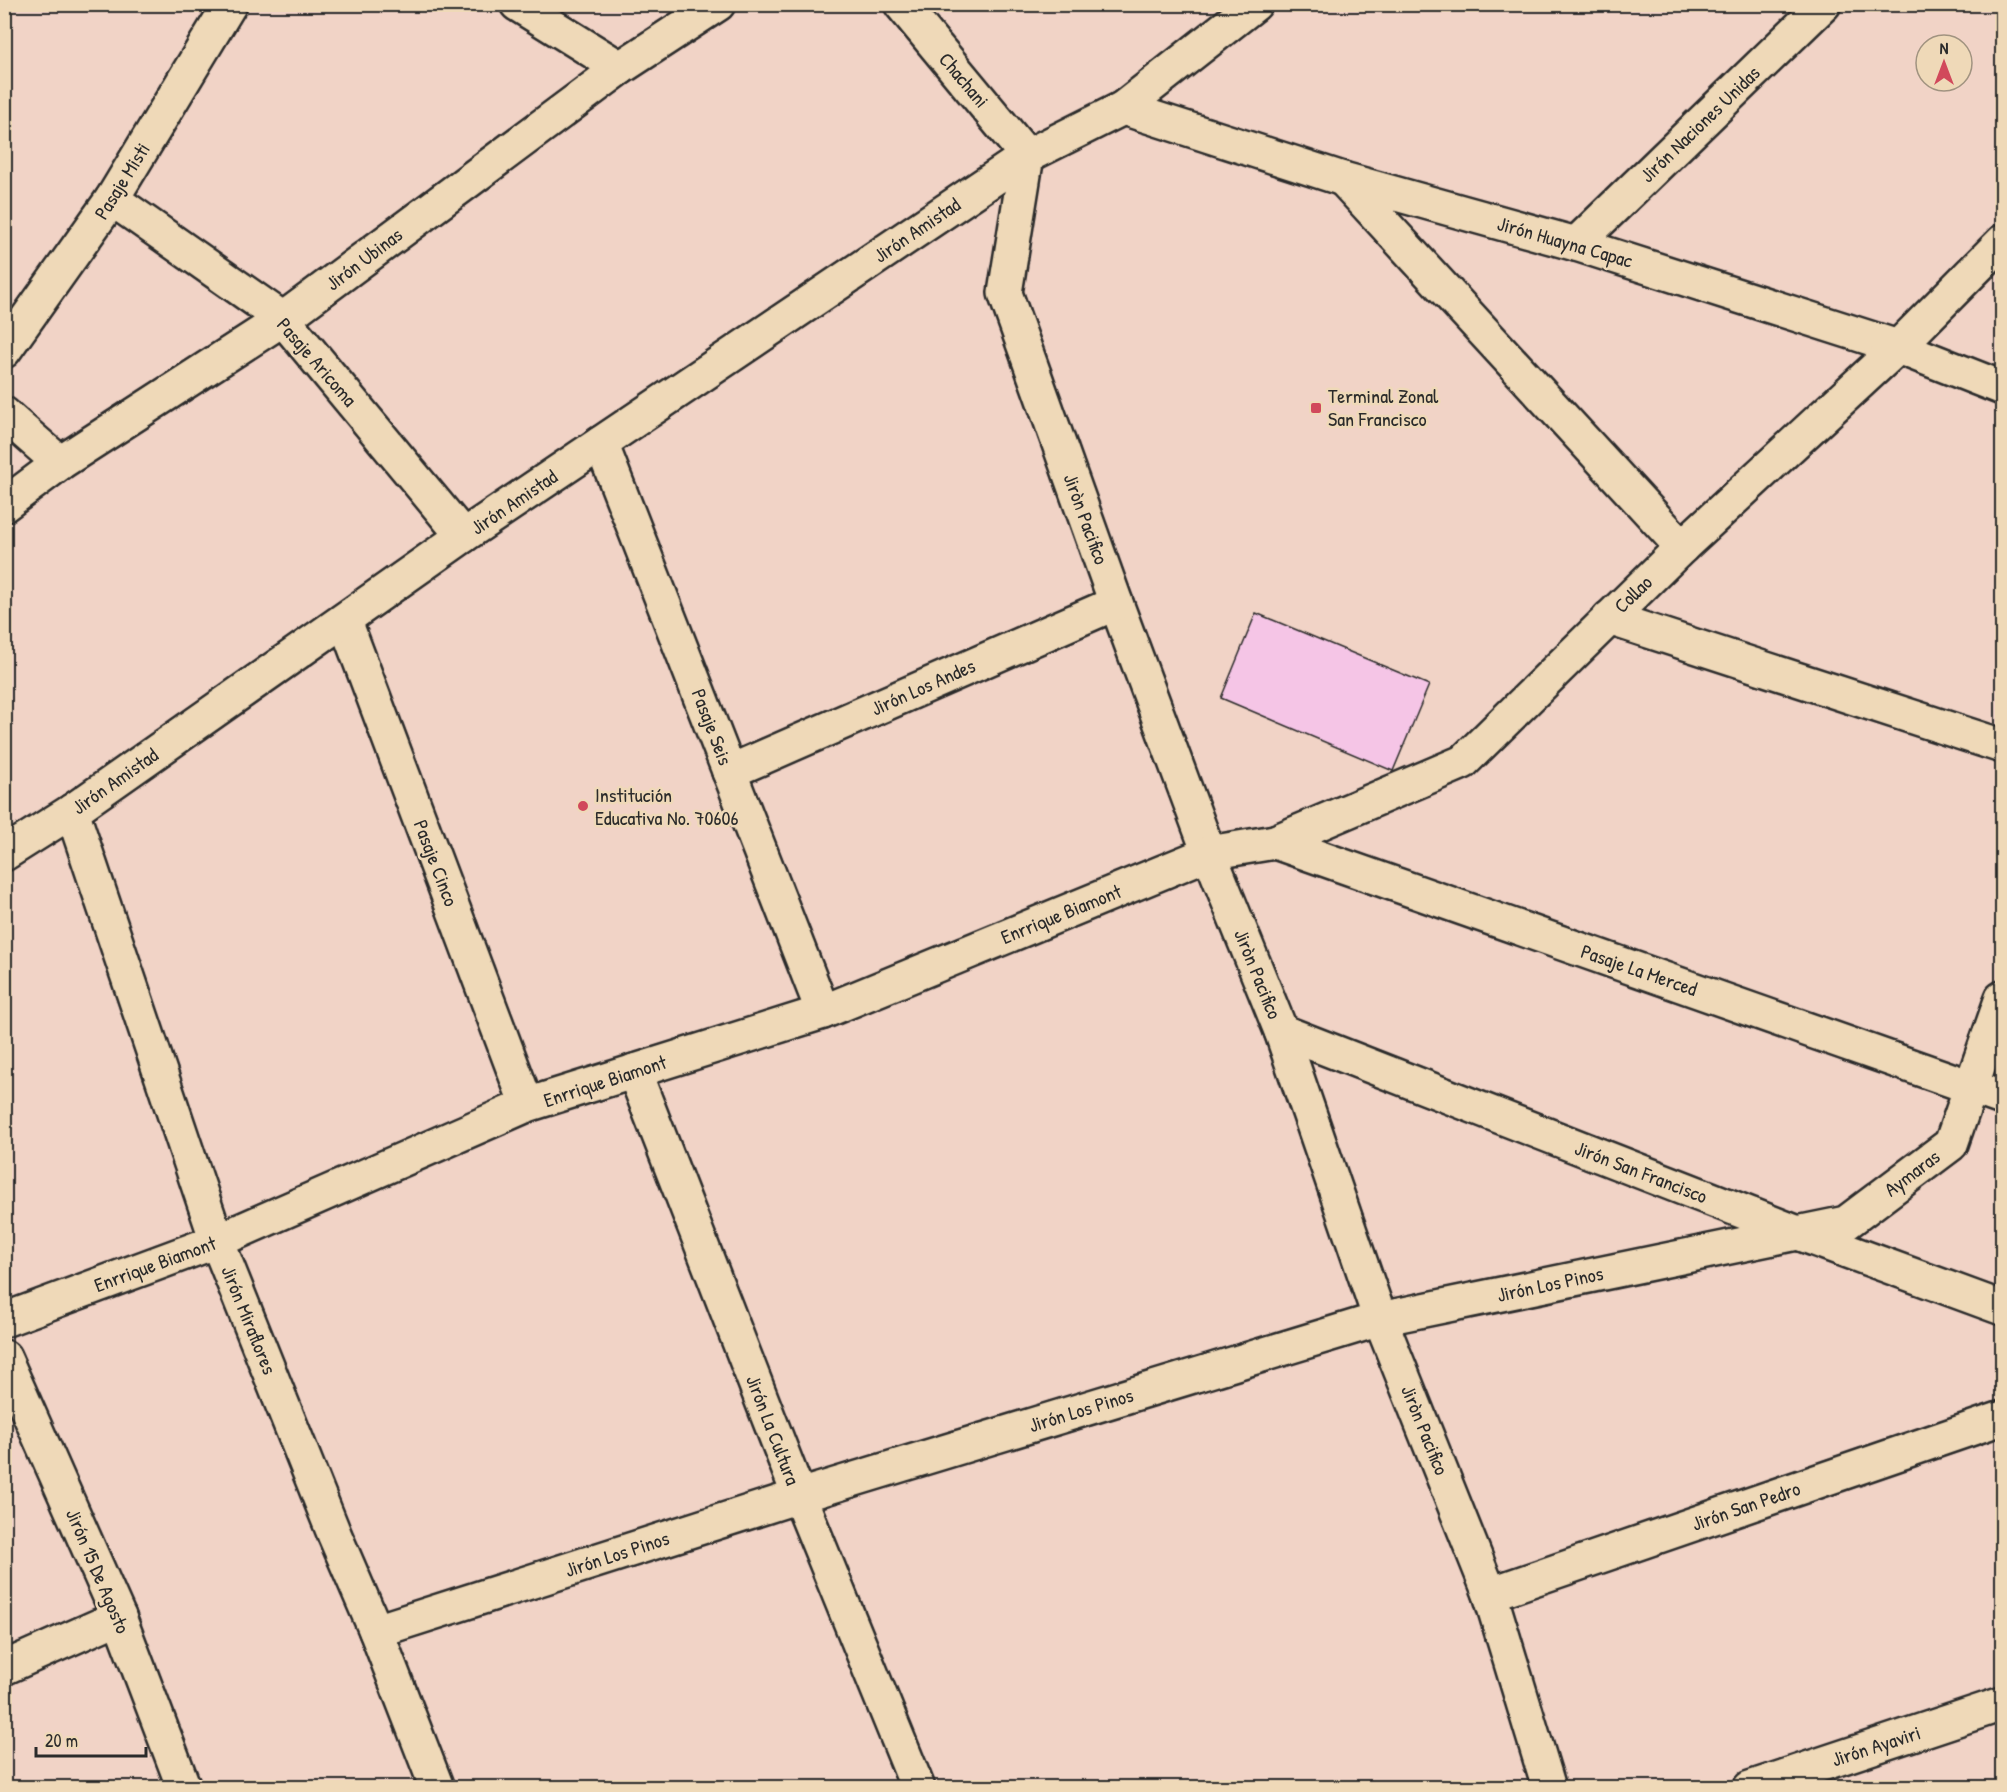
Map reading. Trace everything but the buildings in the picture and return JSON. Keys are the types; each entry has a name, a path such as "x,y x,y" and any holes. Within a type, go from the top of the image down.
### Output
{"street":[{"name":"Pasaje Misti","path":"4,351 112,199 230,4"},
{"path":"517,4 620,68"},
{"name":"Jirón Ubinas","path":"4,505 60,463 283,319 620,68 718,4"},
{"name":"Chachani","path":"901,4 1027,156"},
{"name":"Jirón Amistad","path":"4,854 72,811 463,536 1027,156 1123,108 1256,4"},
{"name":"Jirón Naciones Unidas","path":"1576,244 1824,4"},
{"name":"Jirón Huayna Capac","path":"1123,108 1343,179 1576,244 1898,346 2002,388"},
{"name":"Jiròn Pacifico","path":"1027,156 1005,293 1116,603 1209,853 1281,1031 1380,1319 1490,1594 1549,1788"},
{"path":"1343,179 1682,547"},
{"name":"Pasaje Aricoma","path":"112,199 283,319 463,536"},
{"name":"Collao","path":"1209,853 1275,842 1463,762 1682,547 1898,346 2002,242"},
{"path":"4,414 60,463"},
{"name":"Pasaje Seis","path":"601,442 823,1012"},
{"name":"Jirón Los Andes","path":"729,772 1116,603"},
{"path":"1609,618 2002,746"},
{"name":"Pasaje Cinco","path":"345,621 527,1106"},
{"name":"Jirón Miraflores","path":"72,811 217,1241 335,1536 376,1631 436,1788"},
{"name":"Pasaje La Merced","path":"1275,842 2002,1098"},
{"name":"Enrrique Biamont","path":"4,1320 217,1241 527,1106 823,1012 1209,853"},
{"name":"Aymaras","path":"1798,1233 1846,1223 1951,1144 2002,998"},
{"name":"Jirón San Francisco","path":"1281,1031 1798,1233 2002,1308"},
{"name":"Jirón La Cultura","path":"634,1071 799,1496 918,1788"},
{"name":"Jirón Los Pinos","path":"376,1631 799,1496 1380,1319 1798,1233"},
{"name":"Jirón 15 De Agosto","path":"4,1357 119,1617 184,1788"},
{"name":"Jirón San Pedro","path":"1490,1594 2002,1418"},
{"path":"4,1668 119,1617"},
{"name":"Jirón Ayaviri","path":"1750,1788 2002,1704"}],"place":[{"name":"Terminal Zonal San Francisco","path":"1316,408"},
{"name":"Institución Educativa No. 70606","path":"583,806"}]}
